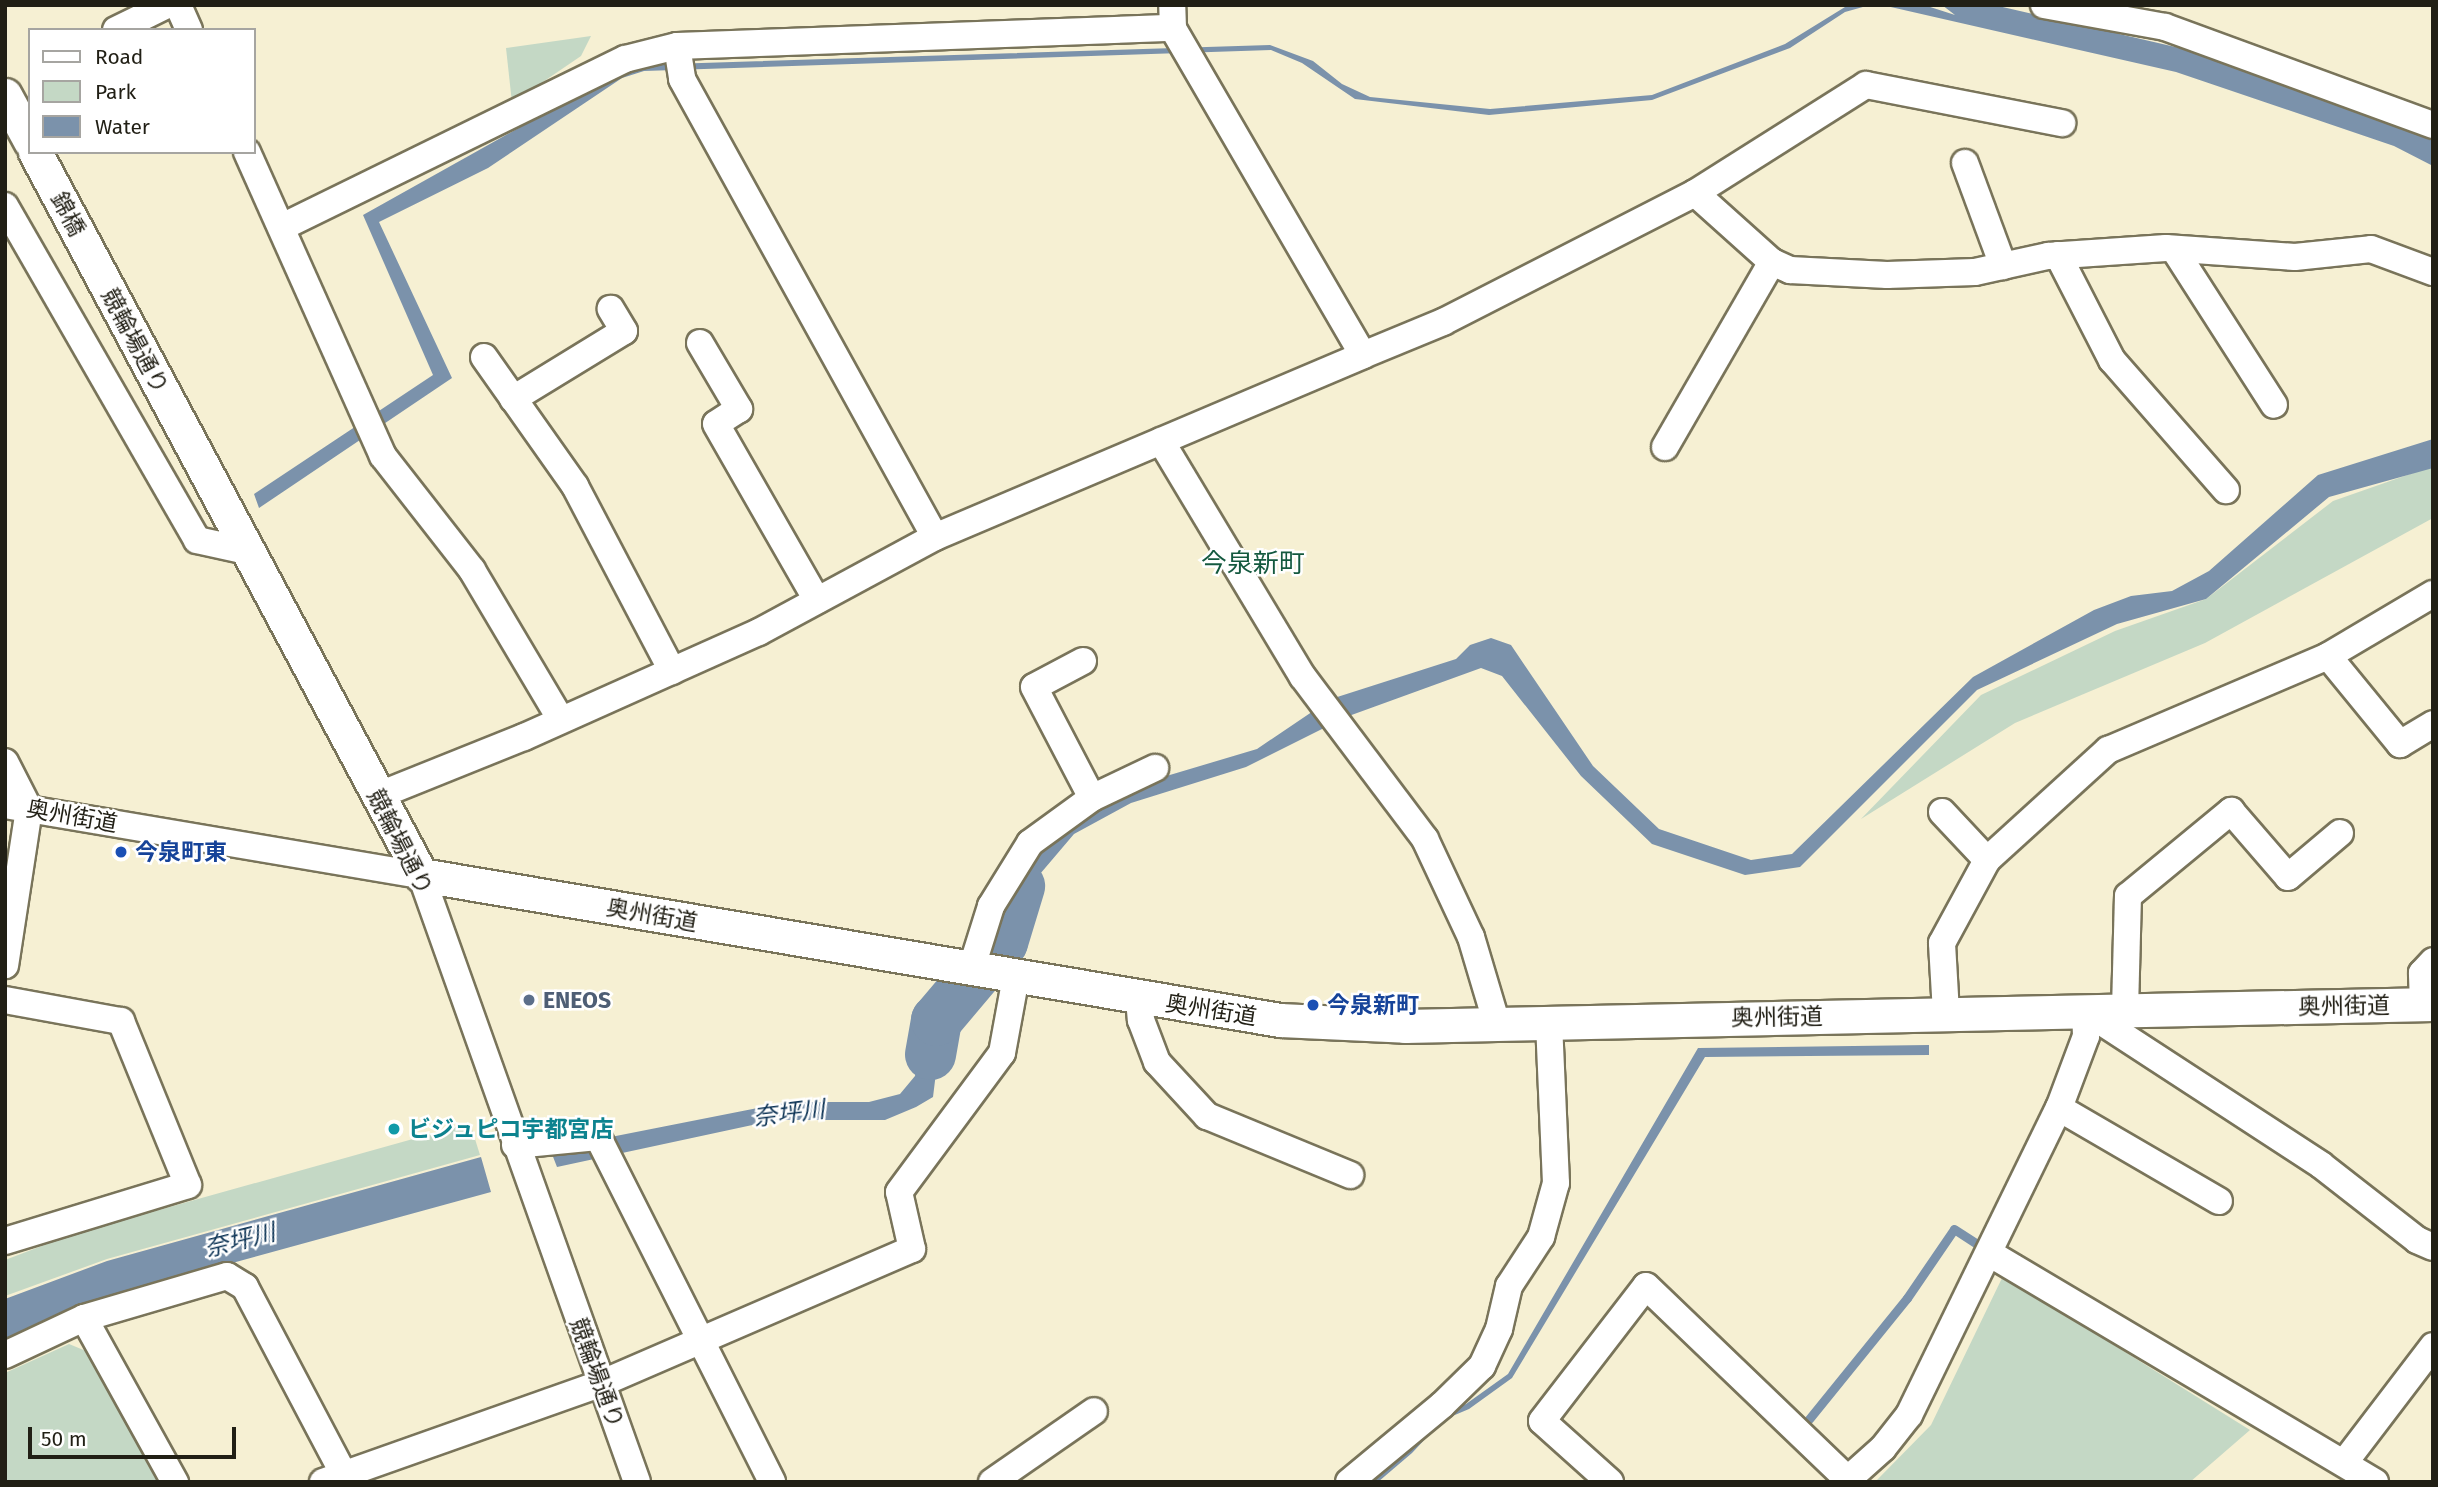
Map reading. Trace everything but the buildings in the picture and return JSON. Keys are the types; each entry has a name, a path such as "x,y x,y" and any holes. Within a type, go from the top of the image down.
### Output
{"main road":[{"path":"5,95 28,137"},
{"name":"錦橋","path":"37,154 100,275"},
{"name":"競輪場通り","path":"100,275 421,875"},
{"name":"奥州街道","path":"421,875 1139,999 1280,1020 1497,1024 2428,1004"}],"street":[{"path":"120,28 167,5"},
{"path":"178,5 188,28"},
{"path":"2044,5 2168,16 2433,125"},
{"path":"282,227 625,59 677,46 1173,17 1363,355"},
{"path":"677,46 682,79 935,537"},
{"path":"377,796 524,737 560,718 672,671 817,600 935,537 1443,322 1695,193 1866,85 2062,123"},
{"path":"248,154 383,456 472,570 560,718"},
{"path":"1965,163 2003,266"},
{"path":"1695,193 1772,262 1790,270 1886,275 1975,272 2058,255 2174,249 2295,257 2371,249 2433,272"},
{"path":"6,208 197,540 247,551"},
{"path":"2174,249 2274,405"},
{"path":"2058,255 2112,360 2226,490"},
{"path":"1665,447 1772,262"},
{"path":"513,399 624,331 611,309"},
{"path":"700,343 739,409 716,424 817,600"},
{"path":"484,357 575,486 672,671"},
{"path":"1161,441 1303,677 1425,839 1471,937 1497,1024"},
{"path":"1946,1013 1942,943 1987,860 2108,750 2328,656 2433,594"},
{"path":"2328,656 2400,744 2433,724"},
{"path":"1083,661 1034,687 1092,798"},
{"path":"5,762 17,807 5,965"},
{"path":"972,970 980,932 1011,870 1030,843 1092,798 1155,768"},
{"name":"奥州街道","path":"17,807 421,875"},
{"path":"2125,1010 2128,896 2231,811 2288,877 2340,833"},
{"path":"1942,812 1987,860"},
{"name":"競輪場通り","path":"421,875 637,1482"},
{"path":"2428,1004 2422,973 2433,961"},
{"path":"5,1355 84,1318 227,1276 245,1287 338,1479 600,1384 698,1339 912,1249 899,1192 1002,1053 1015,977"},
{"path":"1139,999 1141,1020 1157,1062 1207,1116 1350,1175"},
{"path":"5,1000 121,1021 188,1185 5,1241"},
{"path":"1610,1482 1542,1421 1647,1286 1846,1480 1883,1448 1909,1415 2059,1108 2086,1037 2085,1011"},
{"path":"2085,1011 2321,1165 2417,1240 2433,1247"},
{"path":"1349,1482 1442,1405 1482,1366 1499,1329 1509,1286 1541,1237 1556,1183 1549,1023"},
{"path":"2059,1108 2219,1201"},
{"path":"515,1145 598,1137 772,1482"},
{"path":"1989,1253 2375,1482"},
{"path":"84,1318 175,1482"},
{"path":"2344,1463 2433,1346"},
{"path":"992,1482 1094,1411"}],"green space":[{"path":"591,36 581,56 512,103 506,48"},
{"path":"2433,466 2433,518 2205,643 2015,723 1861,819 1981,695 2115,631 2206,599 2333,501"},
{"path":"470,1123 480,1155 107,1259 5,1296 5,1260 73,1234"},
{"path":"2003,1276 2250,1430 2190,1482 1875,1482 1931,1425"},
{"path":"69,1344 86,1351 161,1482 5,1482 5,1373"}],"water":[{"path":"1870,5 1845,12 1790,48 1652,100 1489,115 1355,99 1302,63 1271,50 644,71 622,78 488,168 379,222 452,378 259,508 254,494 433,375 363,215 599,83 639,65 1270,45 1313,61 1342,84 1370,97 1490,109 1652,95 1785,44 1845,7"},
{"path":"1882,5 1924,5 1955,15 1942,5 1994,5 2184,49 2433,139 2433,166 2394,146 2176,72"},
{"path":"2433,439 2433,468 2329,497 2206,599 2117,624 1977,690 1800,867 1745,875 1652,844 1581,776 1502,676 1481,668 1346,717 1246,767 1131,803 1074,834 1023,894 1004,952 988,949 1010,888 1054,833 1143,783 1257,749 1331,699 1456,659 1470,645 1491,638 1511,645 1593,766 1659,829 1751,860 1792,854 1973,677 2094,610 2131,596 2172,591 2209,571 2318,475"},
{"name":"奈坪川","path":"951,993 968,996 942,1024 933,1097 916,1107 885,1120 776,1120 557,1167 550,1149 788,1102 869,1102 900,1094 915,1076 930,1015"},
{"path":"1929,1045 1929,1055 1705,1057 1512,1378 1469,1409 1443,1420 1412,1453 1378,1482 1370,1482 1441,1414 1466,1404 1508,1374 1698,1048"},
{"name":"奈坪川","path":"481,1157 491,1192 112,1296 5,1339 5,1299 107,1261"}],"waterway":[{"path":"930,1054 936,1020 1002,942 1019,886"},
{"path":"1809,1419 1907,1298 1954,1229 1980,1246 1984,1240"}],"place":[{"name":"今泉町東","path":"121,852"},
{"name":"ENEOS","path":"529,1000"},
{"name":"今泉新町","path":"1313,1005"},
{"name":"ビジュピコ宇都宮店","path":"394,1129"}],"district":[{"name":"今泉新町","path":"1253,564"}]}
